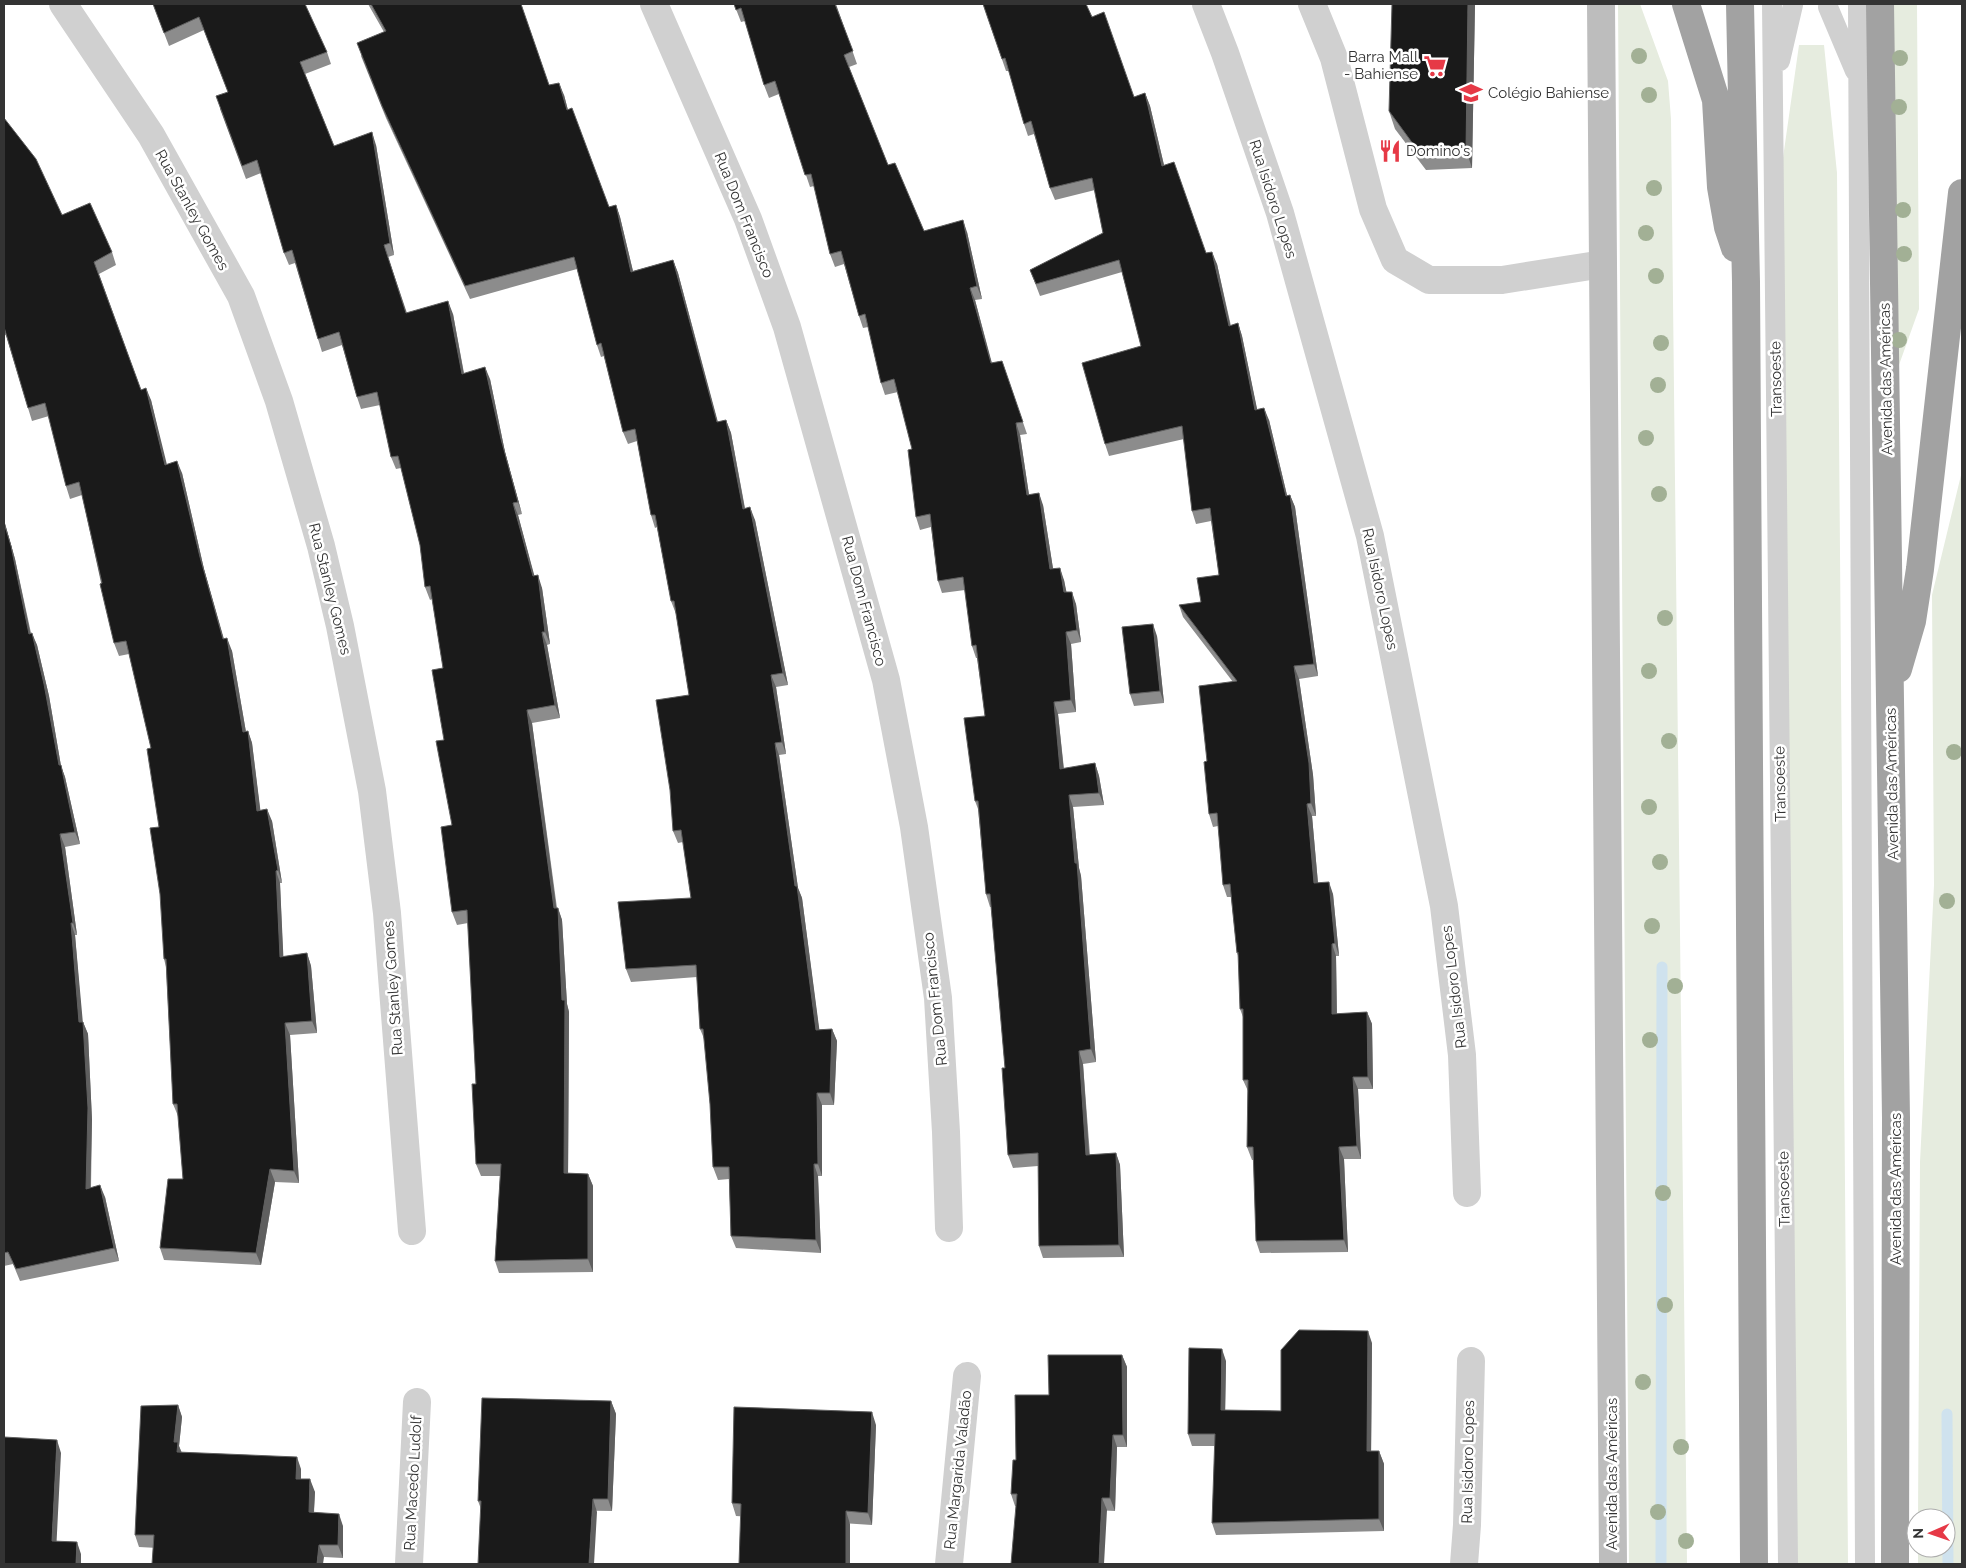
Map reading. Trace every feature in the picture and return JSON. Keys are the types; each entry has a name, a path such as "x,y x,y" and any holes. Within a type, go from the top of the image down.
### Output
{"highway":[{"path":"1686,4 1716,100 1720,187 1728,227 1746,282"},
{"path":"1740,4 1746,282 1754,1564"},
{"name":"Avenida das Américas","path":"1880,4 1896,1118 1895,1564"},
{"path":"1890,687 1904,656 1916,595 1962,193"}],"main road":[{"name":"Avenida das Américas","path":"1601,4 1613,1564"}],"street":[{"name":"Rua Stanley Gomes","path":"63,4 151,135 240,296 279,401 321,546 342,635 372,791 388,913 412,1231"},
{"name":"Rua Dom Francisco","path":"654,4 748,219 787,327 886,680 914,827 938,998 946,1132 949,1228"},
{"name":"Rua Isidoro Lopes","path":"1206,4 1280,212 1370,536 1444,906 1462,1055 1467,1193"},
{"path":"1312,4 1334,58 1373,209 1395,260 1429,280 1502,280 1603,264"},
{"name":"Rua Isidoro Lopes","path":"1464,1564 1467,1525 1471,1361"},
{"name":"Rua Margarida Valadão","path":"948,1564 967,1376"},
{"name":"Rua Macedo Ludolf","path":"409,1564 417,1402"}],"lane":[{"name":"Transoeste","path":"1772,4 1788,1564"},
{"path":"1858,4 1865,1564"},
{"path":"1773,92 1793,5"},
{"path":"1828,7 1858,80"}],"shaded area":[{"path":"1618,4 1640,4 1668,81 1671,119 1687,1564 1629,1564"},
{"path":"1882,4 1917,4 1919,309 1885,404"},
{"path":"1799,45 1824,45 1837,173 1848,1564 1795,1564 1780,179"},
{"path":"1962,471 1962,1564 1918,1564 1918,1558 1956,1558 1956,1508 1918,1508 1920,1162 1934,885 1932,595"}],"building":[{"path":"153,4 305,4 327,52 300,62 334,146 372,132 390,243 384,245 406,313 448,301 462,374 485,367 501,439 518,502 513,503 533,576 538,575 545,632 542,632 555,705 527,710 554,908 558,908 562,1000 565,1000 564,1173 588,1174 588,1259 495,1261 501,1164 476,1164 472,1084 476,1084 467,910 452,912 441,827 452,825 436,741 444,740 432,670 443,668 430,586 425,587 420,545 398,456 391,457 377,392 357,397 339,332 318,339 292,250 284,253 257,160 242,166 216,96 228,92 199,17 164,33"},
{"path":"371,4 521,4 549,85 559,83 567,110 572,108 609,207 616,205 631,272 673,260 717,422 726,420 743,509 750,507 783,673 771,675 782,742 775,743 795,886 797,886 816,1030 832,1029 830,1093 817,1093 818,1164 814,1164 816,1240 731,1236 729,1167 713,1167 710,1104 703,1029 700,1029 696,965 626,969 618,902 691,898 681,830 673,831 670,790 656,700 689,695 674,601 671,601 655,515 651,515 635,429 623,432 601,343 597,345 574,257 465,286 382,106 357,43 386,31"},
{"path":"734,4 835,4 853,51 844,55 888,165 895,163 924,231 963,220 977,286 970,288 991,363 1002,361 1023,422 1016,423 1027,495 1039,493 1050,569 1060,568 1064,592 1072,592 1077,630 1066,632 1071,700 1054,702 1060,769 1095,763 1099,793 1069,795 1075,863 1077,863 1091,1049 1079,1051 1086,1155 1116,1153 1119,1245 1039,1246 1038,1153 1008,1155 1002,1068 1005,1068 990,894 986,894 978,801 975,801 964,718 985,716 976,645 972,646 963,577 938,581 930,514 916,517 908,450 912,449 894,379 881,383 865,314 859,316 841,251 830,254 811,174 805,175 775,81 764,85 741,8 736,10"},
{"path":"983,4 1086,4 1092,17 1104,12 1134,97 1145,93 1162,166 1174,162 1206,253 1212,252 1229,326 1238,323 1255,410 1264,408 1286,496 1290,495 1314,664 1294,666 1309,763 1311,803 1307,804 1314,883 1329,882 1335,943 1332,944 1332,1014 1367,1012 1368,1077 1353,1077 1357,1146 1339,1147 1344,1240 1256,1241 1253,1147 1247,1147 1248,1080 1243,1080 1243,1009 1240,1009 1238,952 1230,884 1223,885 1217,813 1209,814 1204,762 1207,761 1199,686 1237,681 1179,605 1201,602 1197,578 1219,575 1210,508 1192,511 1182,426 1105,444 1082,363 1141,346 1119,260 1036,284 1030,270 1103,233 1092,178 1050,188 1031,121 1024,124 1005,58 1002,59"},
{"name":"Barra Mall - Bahiense","path":"1392,4 1468,4 1466,150 1419,152 1389,111"},
{"path":"4,118 36,159 62,215 90,203 112,252 94,262 141,390 146,388 165,465 177,461 200,557 223,639 227,638 243,732 248,731 257,811 267,809 278,870 276,871 280,957 307,953 312,1021 285,1023 294,1171 270,1169 256,1253 160,1248 168,1179 183,1179 177,1104 173,1104 166,959 164,959 160,894 150,828 159,827 147,749 151,748 126,641 114,643 79,482 66,486 45,403 28,408 4,327"},
{"path":"4,523 11,546 29,634 32,633 44,684 59,765 61,765 75,832 60,834 73,923 71,923 79,1022 83,1022 88,1108 86,1189 100,1185 114,1248 16,1269 8,1252 4,1253"},
{"path":"1153,624 1160,691 1130,694 1122,627"},
{"path":"1299,1330 1368,1331 1367,1451 1379,1451 1379,1519 1212,1523 1215,1434 1188,1434 1189,1348 1222,1349 1221,1410 1281,1411 1281,1350"},
{"path":"1048,1355 1122,1355 1123,1435 1113,1435 1110,1498 1102,1498 1099,1564 1011,1564 1017,1494 1011,1494 1013,1460 1016,1460 1015,1395 1049,1395"},
{"path":"482,1398 611,1401 608,1499 593,1499 589,1564 478,1564 481,1501 478,1501"},
{"path":"178,1405 174,1442 178,1442 177,1452 297,1457 296,1479 310,1479 309,1512 339,1514 338,1545 319,1545 317,1564 152,1564 154,1535 135,1535 141,1406"},
{"path":"734,1407 872,1412 868,1513 846,1511 846,1564 739,1564 741,1504 732,1503"},
{"path":"4,1437 57,1440 52,1541 77,1542 76,1564 4,1564"}],"waterway":[{"path":"1661,1564 1662,967"},
{"path":"1947,1414 1948,1564"}],"place":[{"name":"Barra Mall - Bahiense","path":"1435,66"},
{"name":"Colégio Bahiense","path":"1471,93"},
{"name":"Domino's","path":"1390,151"}]}
